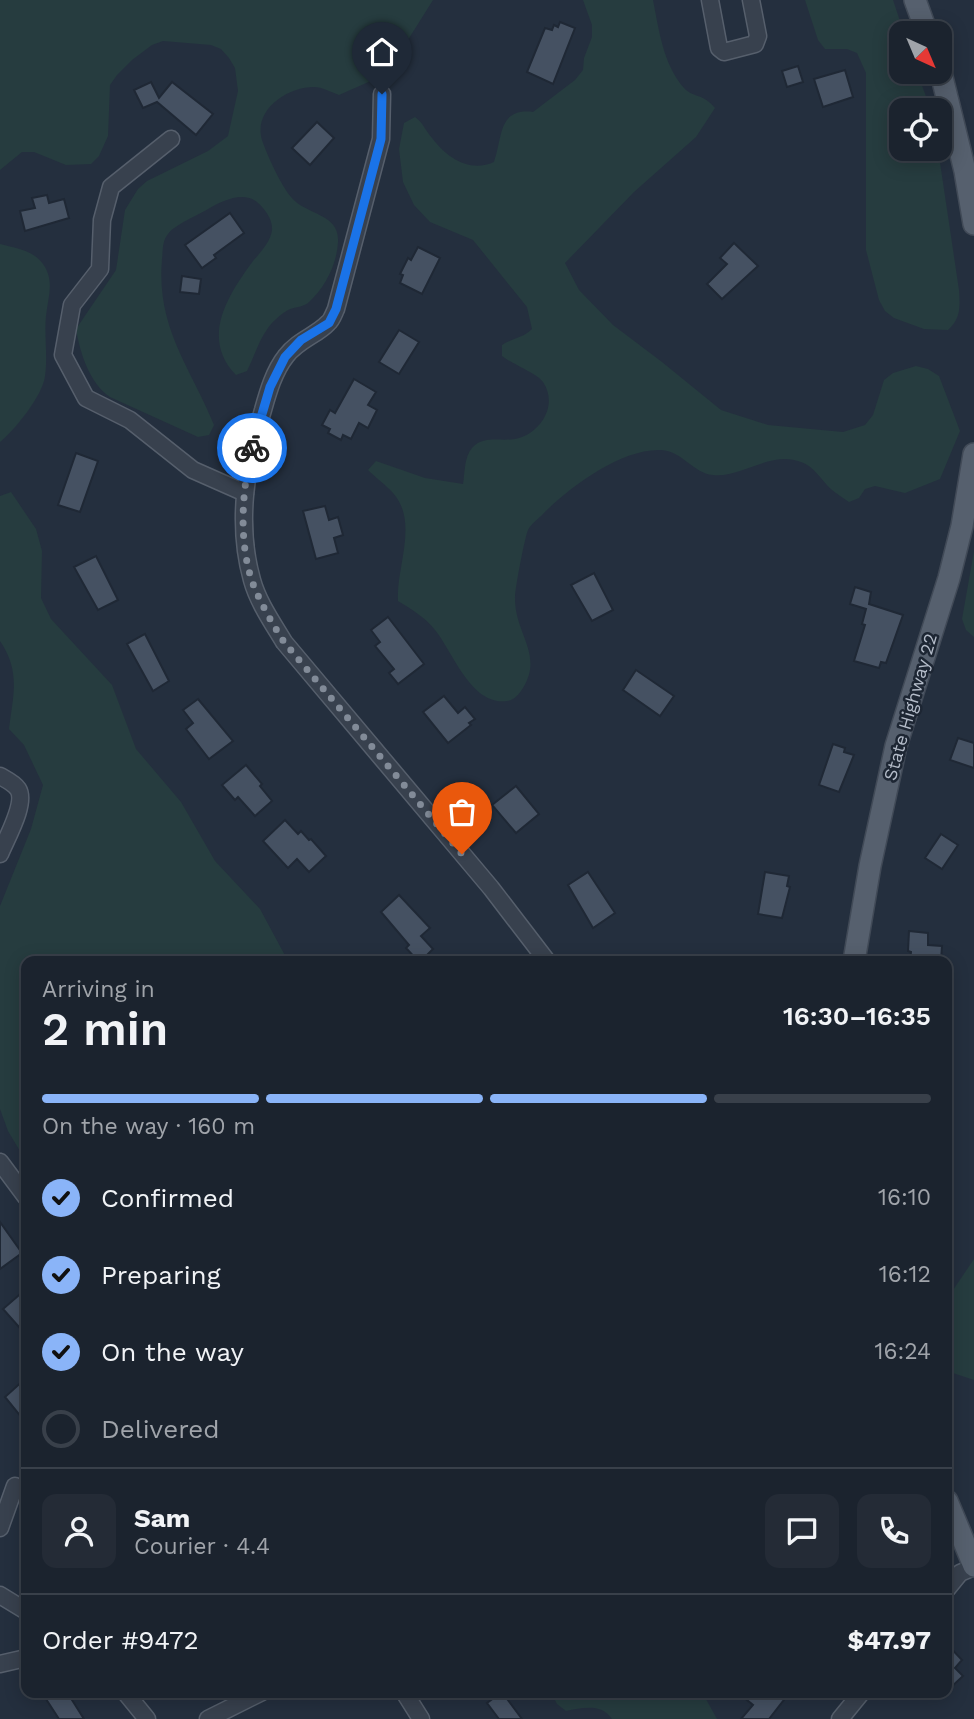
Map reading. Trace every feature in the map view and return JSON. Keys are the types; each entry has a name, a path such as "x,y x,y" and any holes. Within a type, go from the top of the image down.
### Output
{"main road":[{"path":"915,0 923,21"},
{"path":"944,84 965,171 974,225"},
{"name":"State Highway 22","path":"855,956 870,866 896,746 949,578 962,526 974,454"},
{"path":"952,1513 974,1566"}],"street":[{"path":"710,0 719,48 724,52 755,44 758,36 751,0"},
{"path":"382,94 381,139 336,309 329,323 301,340 285,357 270,387 251,451 243,521 252,581 284,642 491,888 543,956"},
{"path":"172,139 111,187 102,220 100,270 72,304 63,355 86,397 130,420 193,470 245,493"},
{"path":"0,776 12,782 20,791 21,802 0,854"},
{"path":"0,1162 21,1190"},
{"path":"0,1528 15,1486"},
{"path":"952,1583 960,1573 974,1566"},
{"path":"0,1595 21,1608"},
{"path":"0,1664 21,1659"},
{"path":"130,1698 147,1719"},
{"path":"208,1719 250,1698"},
{"path":"408,1698 421,1719"},
{"path":"840,1719 857,1698"}],"green space":[{"path":"0,0 433,0 396,59 382,76 339,95 317,87 293,91 267,110 261,129 262,140 283,185 297,203 333,225 338,242 333,267 325,283 308,303 288,310 272,323 247,371 236,375 225,361 219,332 227,302 270,238 272,226 268,215 261,205 252,199 233,198 181,224 166,237 162,259 164,306 177,346 214,425 209,435 198,437 110,397 97,384 87,367 76,329 116,270 125,210 138,189 147,181 208,151 228,136 238,91 235,68 221,49 211,45 163,41 152,45 132,60 110,85 108,136 99,156 91,164 66,165 34,152 22,152 0,170"},
{"path":"583,0 653,0 663,46 677,79 687,91 706,100 715,108 696,137 634,192 565,263 579,290 613,325 721,410 768,425 843,432 865,425 873,415 884,380 893,373 916,366 939,376 960,431 940,479 905,493 875,486 865,489 859,498 849,502 832,490 810,467 790,459 779,459 735,473 713,475 699,470 675,454 661,450 630,456 597,471 566,493 528,530 515,597 516,610 529,654 529,676 515,698 507,701 494,700 473,687 431,625 398,601 404,517 401,505 393,493 368,470 376,461 425,478 463,484 466,460 472,448 482,441 519,438 535,429 545,416 549,399 540,379 502,356 502,345 532,329 527,307 473,240 430,222 414,205 403,182 399,149 404,123 415,117 445,152 460,162 476,166 494,162 508,119 513,114 533,112 575,80 583,70 584,58 592,37 592,25"},
{"path":"805,0 893,0 900,21 889,21 889,84 921,84 927,98 889,98 889,161 940,161 959,290 957,317 948,330 924,329 894,318 885,311 879,300 866,250 866,73 857,53 847,49 825,49 818,40"},
{"path":"0,244 23,250 39,259 47,270 50,289 43,384 27,412 0,442"},
{"path":"11,492 36,529 42,551 41,598 51,619 112,685 136,749 181,802 215,861 260,909 285,956 21,956 21,1153 8,1131 0,1109 0,906 31,829 43,785 24,745 9,729 14,684 11,663 0,641 0,496"},
{"path":"974,551 974,637 966,630 962,619"},
{"path":"974,1259 974,1380 952,1373 952,1292"},
{"path":"554,1698 705,1698 717,1719 612,1719 597,1709 566,1711"}],"building":[{"path":"560,22 575,28 553,84 527,72 545,28 552,30 554,25 558,27"},
{"path":"798,66 803,82 787,87 782,71"},
{"path":"845,70 853,97 823,107 814,79"},
{"path":"151,82 159,98 172,82 213,114 196,135 157,102 143,108 134,90"},
{"path":"317,122 334,138 310,165 292,148"},
{"path":"47,195 49,203 64,199 69,218 25,231 20,211 35,208 32,198"},
{"path":"230,213 244,233 214,255 216,258 202,268 185,245"},
{"path":"734,243 758,266 722,299 707,284 727,264 720,258"},
{"path":"418,247 440,258 422,294 400,283 403,275 400,274 408,258 411,260"},
{"path":"182,276 201,279 199,294 180,292"},
{"path":"399,330 419,342 399,374 379,362"},
{"path":"354,379 376,392 368,405 377,410 368,428 359,423 351,439 343,435 341,440 328,433 330,429 322,425 330,410 335,413"},
{"path":"76,453 98,461 80,512 58,505"},
{"path":"325,506 329,520 338,517 343,535 334,538 338,553 316,559 303,511"},
{"path":"96,556 118,600 98,610 74,567"},
{"path":"594,573 613,610 592,621 571,585"},
{"path":"855,587 871,592 869,604 903,615 886,663 881,662 879,668 854,661 865,625 862,624 866,609 850,604"},
{"path":"388,617 424,664 398,684 389,673 394,669 375,646 380,642 371,630"},
{"path":"145,634 169,681 153,691 127,644"},
{"path":"636,670 674,696 660,716 623,690"},
{"path":"444,696 458,713 465,707 475,719 448,743 423,712"},
{"path":"198,699 233,741 209,759 186,729 193,723 183,710"},
{"path":"958,738 974,743 974,768 950,760"},
{"path":"833,744 854,755 839,792 819,785"},
{"path":"246,765 272,801 255,816 238,797 235,800 222,785"},
{"path":"516,786 539,814 516,833 492,805"},
{"path":"285,820 298,834 301,831 311,839 326,856 309,872 297,859 288,868 263,841"},
{"path":"941,834 958,845 942,869 925,858"},
{"path":"588,872 615,913 593,928 568,885"},
{"path":"765,872 789,876 787,886 790,887 782,918 758,914"},
{"path":"399,895 430,928 421,936 433,949 426,956 413,956 406,948 409,945 381,912"},
{"path":"909,931 928,933 928,945 942,946 941,956 911,956 911,952 908,951"},
{"path":"0,1222 21,1254 0,1269"},
{"path":"21,1293 19,1327 3,1309"},
{"path":"21,1383 21,1417 5,1397"},
{"path":"952,1649 962,1660 955,1668 963,1676 952,1686"},
{"path":"71,1698 84,1719 59,1719 46,1699"},
{"path":"494,1698 506,1698 522,1719 499,1719 487,1703"},
{"path":"744,1698 785,1698 769,1719 741,1719 753,1705"}],"way so far":[{"path":"252,448 243,521 252,581 265,610 284,642 462,854"}],"route":[{"path":"252,448 270,387 285,357 301,340 329,323 336,309 381,139 382,94"}]}
